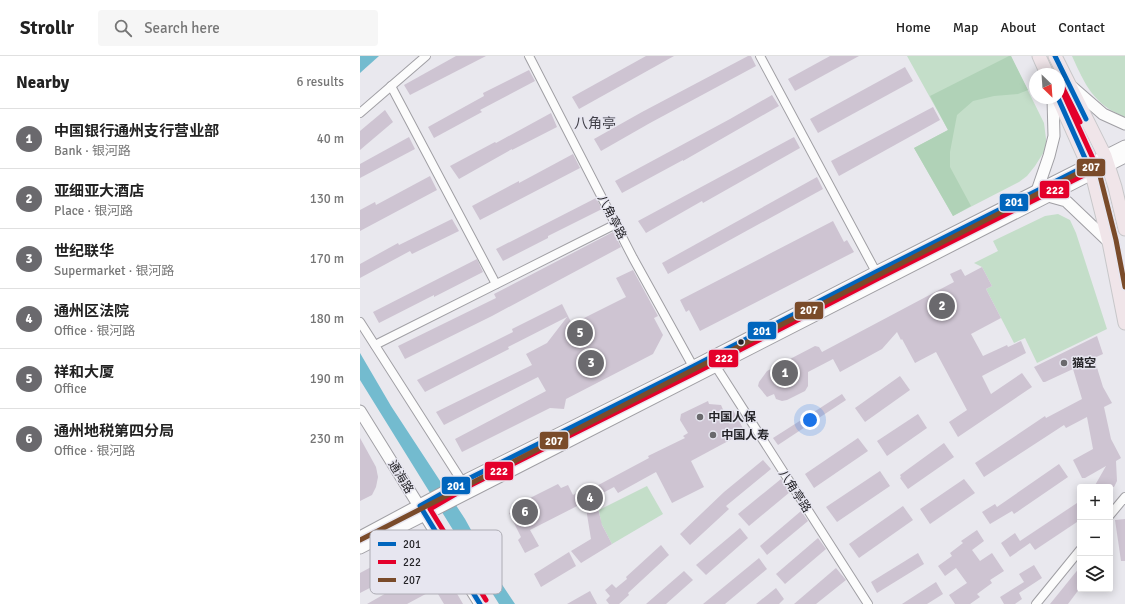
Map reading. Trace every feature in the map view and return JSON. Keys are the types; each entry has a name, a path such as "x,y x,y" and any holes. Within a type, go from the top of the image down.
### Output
{"main road":[{"path":"1039,56 1044,68"},
{"path":"1055,56 1107,161 1125,229"},
{"path":"1070,86 1103,114 1125,124"},
{"path":"1037,191 1054,136 1053,104"},
{"path":"1061,104 1090,169 1109,242 1125,323"},
{"path":"1107,161 1125,146"},
{"path":"376,530 474,490 713,362 876,272 1037,191 1107,161 1125,157"},
{"path":"713,362 1048,196 1090,169"},
{"path":"1048,196 1066,201 1109,242"},
{"path":"389,530 466,481 696,371"},
{"name":"通海路","path":"360,411 434,530"},
{"path":"360,537 370,533"},
{"path":"360,548 370,542"},
{"name":"通海路","path":"474,594 480,604"}],"street":[{"path":"360,113 426,56"},
{"name":"八角亭路","path":"529,56 616,224 696,371"},
{"path":"760,56 876,272"},
{"path":"391,86 496,284"},
{"path":"375,346 616,224"},
{"path":"360,322 466,481"},
{"name":"八角亭路","path":"713,362 868,604"},
{"path":"1113,511 1125,497"},
{"path":"1036,604 1077,554"}],"green space":[{"path":"907,56 1011,56 1029,93 1029,104 1035,104 1044,123 1047,147 1027,176 1019,182 953,216 914,148 948,130"},
{"path":"1011,56 1028,90 1018,94 994,96 973,101 957,115 950,152 950,167 971,206 953,216 914,148 948,130 930,96"},
{"path":"1072,56 1125,56 1125,117 1114,112 1098,100 1086,85"},
{"path":"1058,214 1070,220 1076,233 1107,329 1037,363 1025,338 1014,343 986,289 992,286 982,267 974,263 998,251 993,241 1045,216"},
{"path":"647,486 663,514 612,544 601,523 599,510"}],"water":[{"path":"360,56 379,56 360,73"},
{"path":"360,353 391,406 471,530 453,530 360,380"},
{"path":"502,584 515,604 499,604 493,594 502,594"}],"building":[{"path":"456,56 486,56 410,95 404,85"},
{"path":"646,56 674,56 579,109 572,97"},
{"path":"748,56 751,56 756,66 601,151 594,139"},
{"path":"830,56 859,56 795,91 788,79"},
{"path":"905,67 913,81 818,133 810,119"},
{"path":"529,70 535,81 480,110 482,112 434,138 428,127 484,96 483,93"},
{"path":"772,95 779,106 683,161 622,193 615,181"},
{"path":"933,107 940,120 839,176 831,161"},
{"path":"385,110 393,122 360,150 360,131"},
{"path":"551,113 557,127 512,149 459,179 450,166 495,142 496,143"},
{"path":"409,137 415,149 360,178 360,164"},
{"path":"794,137 800,148 703,203 702,201 646,233 638,221"},
{"path":"573,154 580,168 480,220 472,206"},
{"path":"430,176 437,190 360,231 360,210 375,202 376,205"},
{"path":"817,177 823,189 668,274 662,263"},
{"path":"596,198 602,209 548,236 548,238 503,261 496,249"},
{"path":"452,219 459,231 412,254 410,251 360,278 360,264 398,243 399,245"},
{"path":"833,221 844,242 847,240 854,252 700,331 689,310 686,312 680,300"},
{"path":"613,232 621,247 492,316 405,359 398,346 496,298 494,294"},
{"path":"477,259 483,272 379,323 373,312"},
{"path":"982,267 992,286 986,289 1001,318 971,334 983,356 1007,345 1008,347 1021,341 1026,353 982,376 991,394 1022,373 1032,387 958,437 949,422 967,410 936,352 915,363 897,332 882,349 840,372 833,359 808,372 808,386 805,391 787,400 782,401 776,399 774,394 767,397 758,386 759,382 767,371 815,346 819,347 822,352 954,282 950,274 961,269 965,276"},
{"path":"633,270 658,316 654,318 663,335 653,354 566,399 564,409 550,408 462,452 455,439 546,391 538,377 444,425 436,412 532,365 526,354 547,343 567,317 508,347 509,349 425,392 417,380 513,332 512,329 562,304 572,324 626,297 616,278"},
{"path":"1097,336 1103,354 1094,358 1103,387 1112,403 1104,407 1111,439 1121,458 1116,461 1117,481 1114,487 1113,484 1096,484 1106,466 1085,478 1082,478 1073,460 1093,449 1087,417 1066,428 1064,425 984,477 975,463 1045,416 1046,418 1082,399 1073,369 1043,382 1034,367"},
{"path":"900,376 910,390 865,422 855,408"},
{"path":"842,394 846,400 778,445 773,438"},
{"path":"708,401 709,404 721,405 725,414 733,410 745,432 691,461 704,487 672,503 656,472 618,493 614,487 599,495 602,501 597,504 602,525 612,544 581,563 571,551 591,539 585,502 530,530 539,546 525,553 518,540 521,537 509,513 516,510 514,506 558,484 561,488 568,485 573,495 588,487 589,490 649,458 648,456 685,438 683,436 688,433 680,420 681,414"},
{"path":"918,414 927,428 887,456 877,441"},
{"path":"360,438 376,467 378,477 376,487 372,495 360,501"},
{"path":"858,438 868,451 814,488 805,474"},
{"path":"944,443 954,457 908,489 900,478 900,475"},
{"path":"763,460 771,469 726,506 729,509 690,545 680,534 724,492"},
{"path":"1059,464 1068,477 1014,514 1012,511 990,524 982,512 995,504 997,507"},
{"path":"880,471 890,486 837,522 826,507"},
{"path":"781,479 790,492 749,526 738,514"},
{"path":"964,479 975,493 930,524 920,509"},
{"path":"1077,503 1077,522 1035,550 1030,543 1010,557 1001,543 1015,533 1020,541"},
{"path":"903,506 913,520 859,558 849,544"},
{"path":"801,511 808,521 767,555 760,546"},
{"path":"1125,519 1125,561 1121,561 1115,520"},
{"path":"740,528 748,538 706,575 696,565"},
{"path":"977,530 984,541 972,550 980,561 992,553 1004,571 990,580 992,583 977,594 980,597 970,604 955,604 949,595 967,583 956,568 945,576 938,566 952,556 950,553 963,543 961,541"},
{"path":"818,538 826,549 785,584 776,574"},
{"path":"661,545 669,555 628,593 629,595 619,604 609,604 606,600 610,596 605,590 612,584 616,588"},
{"path":"569,552 576,566 541,587 534,574"},
{"path":"918,553 924,564 877,593 871,582"},
{"path":"759,558 767,569 725,604 703,604"},
{"path":"1034,565 1042,578 1019,593 1022,599 1015,604 1004,604 1000,597 1024,582 1019,574"},
{"path":"370,568 370,588 360,593 360,573"},
{"path":"836,568 846,580 816,604 794,604"},
{"path":"684,571 693,580 666,604 646,604"},
{"path":"1077,571 1077,592 1068,604 1050,604"},
{"path":"936,582 943,594 927,604 902,604"},
{"path":"776,588 784,599 779,604 756,604"},
{"path":"590,591 597,604 567,604"},
{"path":"385,594 426,594 407,604 367,604"},
{"path":"438,594 457,594 463,604 444,604"}],"transit line":[{"name":"201","path":"1055,56 1086,119"},
{"name":"222","path":"1065,92 1080,122"},
{"name":"222","path":"443,530 430,509 471,485 1092,171 1095,167 1095,163 1065,97"},
{"name":"201","path":"435,530 420,506 468,479 694,366 1088,165 1061,104"},
{"name":"207","path":"380,530 1090,167 1096,168 1099,172 1116,240 1125,287"},
{"name":"207","path":"360,540 370,535"},
{"name":"201","path":"474,594 480,604"},
{"name":"222","path":"482,594 486,600"}],"place":[{"name":"亚细亚大酒店","path":"942,306"},
{"name":"祥和大厦","path":"580,333"},
{"name":"世纪联华","path":"591,363"},
{"name":"猫空","path":"1064,363"},
{"name":"中国银行通州支行营业部","path":"785,373"},
{"name":"中国人保","path":"700,417"},
{"name":"中国人寿","path":"713,435"},
{"name":"通州区法院","path":"590,498"},
{"name":"通州地税第四分局","path":"525,512"}],"district":[{"name":"八角亭","path":"595,123"}]}
